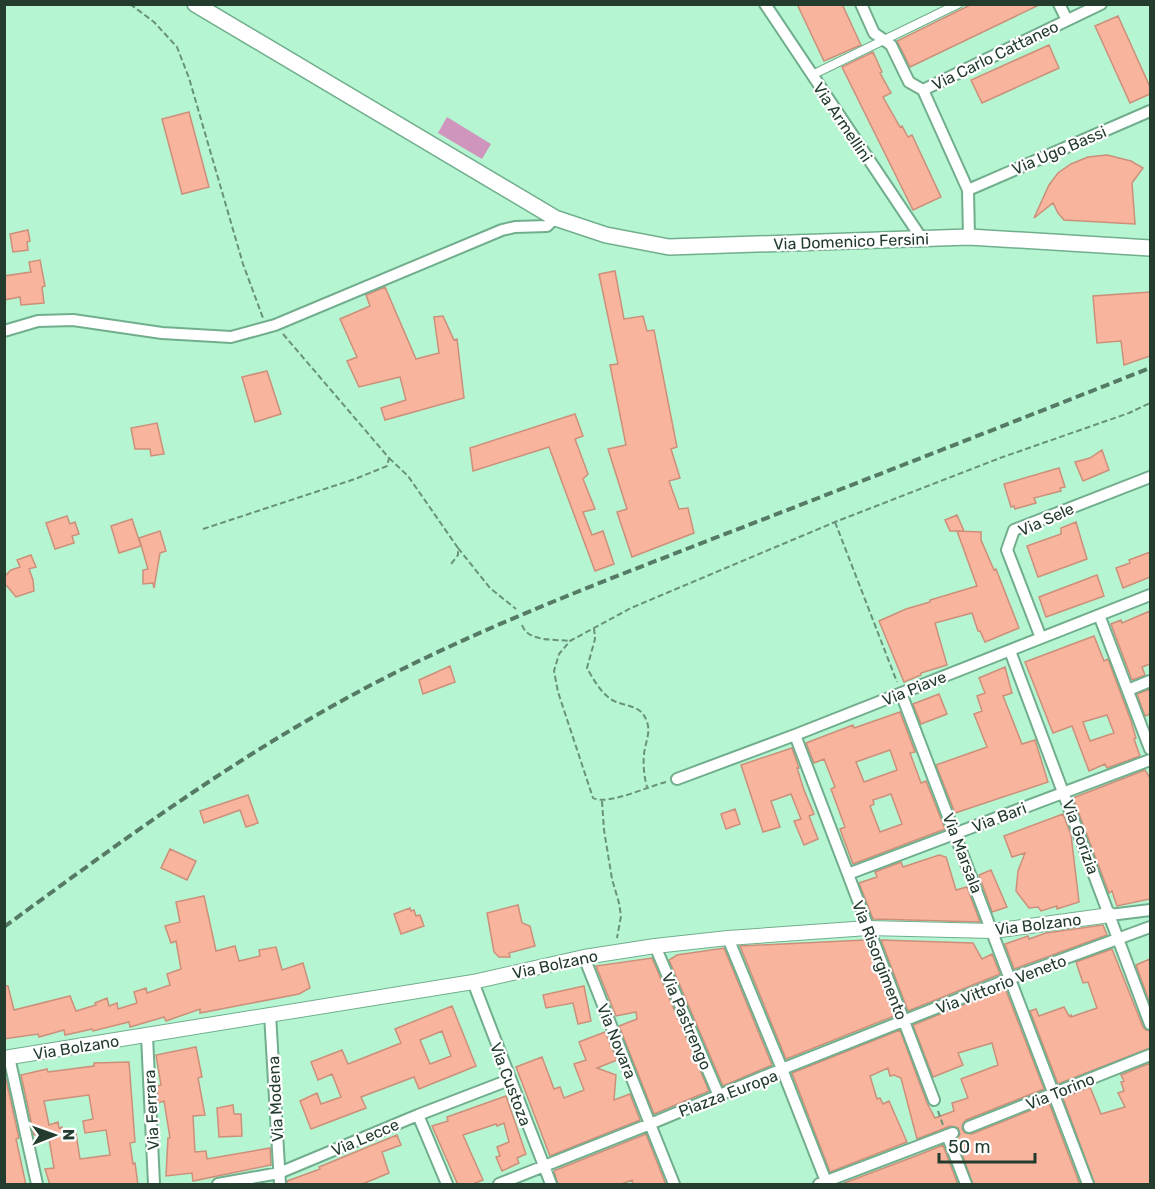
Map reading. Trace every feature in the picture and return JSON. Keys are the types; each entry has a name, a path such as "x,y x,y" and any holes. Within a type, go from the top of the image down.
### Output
{"main road":[{"name":"Via Domenico Fersini","path":"195,4 555,218 606,235 669,247 969,237 1150,248"}],"street":[{"name":"Via Armellini","path":"765,4 922,239"},
{"path":"861,4 873,33 891,45 909,82 923,90 968,190 969,237"},
{"path":"812,75 958,4"},
{"path":"1059,4 1067,20"},
{"name":"Via Carlo Cattaneo","path":"923,90 1101,4"},
{"name":"Via Ugo Bassi","path":"968,190 1150,111"},
{"path":"4,331 38,321 73,320 162,333 231,337 271,327 502,230 515,227 547,226 555,218"},
{"name":"Via Sele","path":"1041,638 1007,550 1014,530 1150,477"},
{"name":"Via Piave","path":"677,779 1150,595"},
{"path":"1099,615 1150,749"},
{"name":"Via Gorizia","path":"1010,651 1150,1024"},
{"path":"1128,690 1150,681"},
{"name":"Via Marsala","path":"901,693 1088,1185"},
{"name":"Via Risorgimento","path":"795,735 934,1100"},
{"name":"Via Bari","path":"848,874 1150,760"},
{"path":"1110,915 1150,910"},
{"name":"Via Bolzano","path":"7,1058 472,982 584,957 655,946 728,938 868,928 993,931 1110,915"},
{"name":"Via Vittorio Veneto","path":"782,1070 1009,979 1120,940 1150,927"},
{"path":"728,938 782,1070"},
{"name":"Via Pastrengo","path":"655,946 719,1096"},
{"name":"Via Novara","path":"584,957 650,1124"},
{"name":"Via Custoza","path":"472,982 551,1185"},
{"name":"Via Modena","path":"270,1014 280,1185"},
{"name":"Via Ferrara","path":"147,1036 154,1185"},
{"name":"Via Torino","path":"969,1127 1150,1055"},
{"path":"7,1058 37,1185"},
{"name":"Piazza Europa","path":"650,1124 782,1070 824,1184"},
{"name":"Via Lecce","path":"218,1185 279,1173 418,1114 509,1080"},
{"path":"418,1114 447,1185"},
{"path":"499,1185 650,1124 674,1185"},
{"path":"824,1184 950,1134 966,1185"}],"path":[{"path":"130,4 154,22 177,47 189,78 243,264 271,327 389,458 408,476 458,548 490,588 516,609"},
{"path":"677,779 602,801 592,798 558,692 554,671 559,654 570,641 631,608 835,522 1000,458 1150,404"},
{"path":"203,530 382,470 387,466 389,458"},
{"path":"835,522 901,693"},
{"path":"451,564 458,555 458,548"},
{"path":"522,625 529,636 570,641"},
{"path":"594,628 595,639 587,668 592,678 607,696 638,708 648,723 649,730 644,756 647,787"},
{"path":"602,801 604,830 621,916 614,953"},
{"path":"934,1100 950,1134"}],"shaded area":[{"path":"447,117 491,144 482,159 438,133"}],"building":[{"path":"797,4 842,4 861,45 824,61"},
{"path":"972,4 1041,4 910,67 897,41"},
{"path":"1118,16 1150,87 1150,94 1130,103 1095,26"},
{"path":"1049,45 1059,68 982,103 971,80"},
{"path":"873,52 882,72 880,73 891,93 883,97 900,127 902,126 908,137 912,135 941,197 913,210 842,67"},
{"path":"189,112 209,187 182,194 162,119"},
{"path":"1107,155 1131,161 1143,168 1132,183 1135,224 1064,220 1053,203 1034,218 1049,185 1058,173 1071,164 1088,157"},
{"path":"28,230 30,241 27,242 28,250 13,252 10,234"},
{"path":"40,260 45,286 42,287 44,303 21,305 20,297 4,300 4,276 31,272 29,262"},
{"path":"615,271 624,319 643,316 647,331 654,330 677,447 671,449 680,478 669,481 679,509 688,508 694,533 632,557 617,512 627,509 608,449 626,445 610,365 618,364 599,274"},
{"path":"385,287 416,359 439,353 434,317 443,316 454,340 457,339 464,398 385,420 381,408 406,400 400,377 359,387 347,361 357,357 340,319 370,306 366,295"},
{"path":"1150,292 1150,356 1124,365 1121,341 1097,343 1093,296"},
{"path":"267,371 281,414 255,422 242,377"},
{"path":"575,414 583,436 575,439 588,474 583,479 595,509 583,512 592,535 603,531 614,564 595,571 549,447 473,471 470,448"},
{"path":"157,423 164,454 151,456 150,449 135,449 131,428"},
{"path":"1102,450 1109,470 1083,481 1075,462 1090,458"},
{"path":"1059,468 1065,487 1060,488 1061,491 1034,498 1036,503 1015,509 1014,506 1011,507 1004,484"},
{"path":"957,515 964,531 950,531 945,520"},
{"path":"67,516 70,524 75,522 79,534 72,536 74,543 55,549 46,523"},
{"path":"132,519 141,546 119,553 111,526"},
{"path":"1076,522 1087,559 1038,577 1027,546 1061,534 1061,528"},
{"path":"160,531 166,551 160,553 154,588 153,583 143,584 143,570 148,569 139,538"},
{"path":"957,531 981,532 981,540 994,570 996,569 1019,628 985,642 978,631 972,613 935,623 947,665 921,673 904,682 879,621 906,609 930,602 930,600 977,586"},
{"path":"1150,552 1150,577 1123,588 1116,568"},
{"path":"31,555 36,567 29,569 34,591 16,597 7,586 4,586 4,577 11,570 20,567 17,560"},
{"path":"1097,575 1104,596 1046,617 1039,597"},
{"path":"1150,611 1150,664 1142,667 1145,675 1132,680 1111,624 1121,620 1122,623"},
{"path":"1094,636 1104,661 1108,659 1131,721 1140,756 1107,768 1105,764 1089,771 1072,726 1053,733 1025,662","holes":["1107,715 1114,733 1090,741 1083,722"]},
{"path":"450,666 455,682 423,694 419,680"},
{"path":"1005,667 1012,693 1003,696 1022,744 1035,740 1048,782 955,813 936,765 987,747 974,714 982,711 977,696 985,693 979,678"},
{"path":"1150,689 1150,714 1145,716 1137,694"},
{"path":"939,694 947,714 921,724 913,704"},
{"path":"900,712 915,752 910,753 921,783 926,781 945,829 853,864 840,829 845,827 831,789 835,787 824,759 814,763 806,743 853,725 854,728","holes":["890,750 897,770 864,782 856,762","891,794 902,824 880,832 870,806 874,804 873,800"]},
{"path":"792,748 804,790 814,814 809,816 818,839 804,845 794,821 801,819 791,794 771,801 780,827 763,832 741,765"},
{"path":"1145,770 1150,778 1150,899 1117,906 1112,891 1109,893 1073,798"},
{"path":"248,795 258,823 246,827 240,810 204,823 200,811"},
{"path":"735,809 740,824 726,829 721,814"},
{"path":"1063,814 1071,835 1079,902 1041,911 1038,907 1029,908 1016,891 1018,871 1025,853 1012,857 1004,836"},
{"path":"170,849 196,861 187,880 161,868"},
{"path":"939,855 946,857 956,890 967,887 980,922 873,919 859,883 877,877 875,872 901,862 903,867"},
{"path":"991,870 1007,907 992,912 979,875"},
{"path":"204,896 216,951 235,946 239,961 260,956 259,950 276,947 282,970 303,963 310,988 299,994 200,1013 200,1009 166,1021 164,1017 130,1027 129,1022 65,1035 64,1030 39,1037 38,1034 4,1039 4,986 8,986 14,1010 70,996 76,1011 96,1005 95,1003 107,998 109,1006 117,1003 118,1009 137,1003 134,992 146,988 147,993 170,985 167,974 181,969 176,941 171,943 165,926 180,922 176,902"},
{"path":"518,905 522,923 530,926 535,946 509,953 510,957 499,957 494,952 487,913"},
{"path":"410,908 411,911 414,910 416,916 420,915 424,926 401,934 394,914"},
{"path":"1103,925 1107,935 1014,969 1005,944 1028,936 1029,939 1046,933"},
{"path":"865,940 894,1016 786,1059 740,946"},
{"path":"881,940 973,943 982,959 992,954 1000,974 908,1011"},
{"path":"724,948 772,1065 723,1086 669,960 677,955"},
{"path":"1112,949 1143,1027 1150,1031 1150,1048 1058,1084 1030,1011 1036,1009 1039,1016 1064,1007 1071,1017 1097,1008 1088,982 1083,983 1076,962"},
{"path":"652,958 709,1091 654,1114 619,1026 637,1019 636,1012 616,1016 596,966"},
{"path":"1150,959 1150,1004 1136,965"},
{"path":"584,986 591,1021 578,1024 573,1003 546,1008 543,995"},
{"path":"1005,988 1044,1089 966,1120 962,1129 965,1133 972,1134 1049,1103 1080,1185 973,1185 957,1139 960,1134 958,1128 950,1126 917,1139 901,1078 890,1076 888,1068 870,1076 877,1099 880,1098 883,1104 889,1101 907,1142 830,1172 792,1073 900,1030 927,1103 935,1118 954,1111 952,1103 968,1098 961,1079 998,1065 992,1043 958,1053 963,1065 933,1077 913,1025"},
{"path":"452,1006 476,1066 419,1089 414,1077 361,1097 366,1108 311,1129 300,1101 317,1093 321,1104 341,1097 332,1074 318,1080 311,1062 342,1050 348,1064 401,1043 395,1029","holes":["442,1031 451,1056 430,1064 420,1040"]},
{"path":"605,1032 617,1060 597,1068 616,1075 614,1100 630,1094 640,1120 550,1156 516,1067 542,1057 554,1089 560,1087 564,1098 584,1090 574,1064 586,1060 579,1042"},
{"path":"196,1047 202,1077 198,1078 205,1115 193,1116 195,1152 206,1151 207,1159 270,1148 271,1165 193,1181 192,1173 166,1176 168,1138 170,1138 164,1101 158,1103 157,1086 161,1085 156,1055"},
{"path":"129,1062 135,1142 130,1143 138,1185 50,1185 45,1169 54,1168 48,1133 34,1135 21,1075 47,1069 48,1072 94,1066 94,1063","holes":["89,1095 93,1119 83,1121 85,1133 106,1130 110,1155 80,1159 76,1133 63,1135 62,1127 59,1128 58,1122 49,1125 44,1101"]},
{"path":"1150,1063 1150,1185 1095,1185 1063,1098 1090,1087 1101,1114 1125,1107 1118,1093 1124,1091 1121,1082 1124,1081 1121,1075"},
{"path":"4,1079 6,1079 19,1138 16,1139 26,1185 4,1185"},
{"path":"506,1096 526,1154 517,1158 519,1163 502,1171 496,1157 500,1156 497,1147 509,1142 504,1123 463,1135 483,1180 470,1185 458,1185 432,1126 448,1121 447,1117"},
{"path":"233,1105 234,1114 241,1114 242,1136 219,1137 217,1108"},
{"path":"646,1134 666,1185 633,1185 632,1180 619,1185 558,1185 554,1171"},
{"path":"397,1135 401,1145 382,1152 389,1173 360,1185 287,1185 287,1181"},
{"path":"943,1145 958,1185 839,1185 921,1154"}],"railway":[{"path":"4,927 126,839 250,755 336,704 426,658 518,616 612,578 1150,368"}]}
